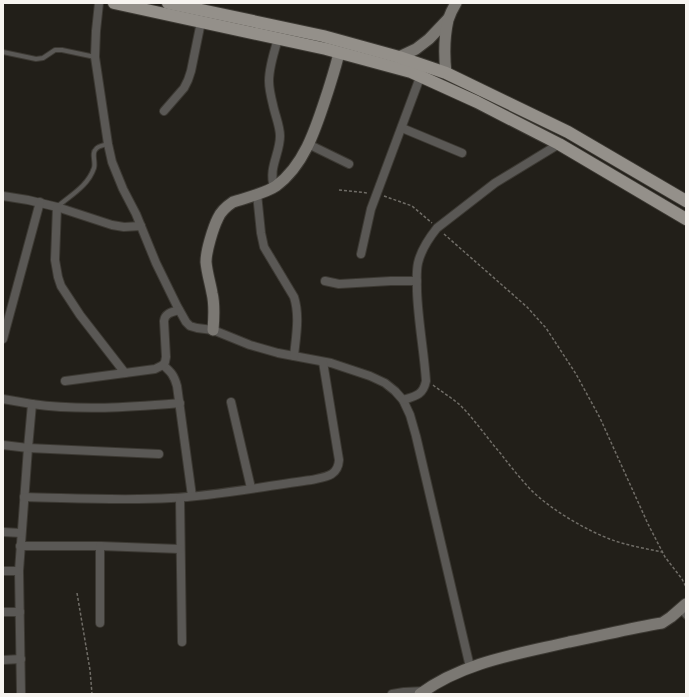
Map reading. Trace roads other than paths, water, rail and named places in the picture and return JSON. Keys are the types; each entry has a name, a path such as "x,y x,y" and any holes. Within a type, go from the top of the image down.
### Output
{"main road":[{"path":"114,3 339,53 410,72 422,71 446,73 568,132 686,201"},
{"path":"168,3 184,5 323,36 400,57 477,102 559,144 686,219"}],"street":[{"path":"99,3 95,57 112,162 123,189 136,214 156,263 179,310 190,326 213,330 250,345 278,353 323,362 370,376 385,383 403,400 410,415 416,436 470,667"},
{"path":"400,57 416,49 429,39 448,19 456,3"},
{"path":"446,73 444,44 448,19"},
{"path":"164,111 184,88 188,80 201,22"},
{"path":"274,187 272,173 279,147 280,133 273,106 269,81 271,64 278,39"},
{"path":"213,330 214,304 208,280 206,261 207,250 218,218 233,202 274,187 293,169 313,135 339,53"},
{"path":"361,254 371,209 422,71"},
{"path":"402,128 462,153"},
{"path":"308,144 349,164"},
{"path":"403,400 421,393 425,388 426,381 417,302 417,281 418,264 430,236 437,228 495,182 559,144"},
{"path":"257,194 264,247 297,304 298,322 294,356"},
{"path":"3,196 57,206 112,225 124,227 141,226"},
{"path":"3,339 40,202"},
{"path":"57,206 55,260 61,286 80,315 124,373"},
{"path":"325,281 340,284 417,281"},
{"path":"64,381 159,368 163,366 166,357 165,317 170,313 179,310"},
{"path":"24,497 144,499 180,498 326,477 335,472 338,468 339,460 323,362"},
{"path":"163,366 174,376 177,386 192,496"},
{"path":"3,399 69,408 118,408 180,403"},
{"path":"231,402 251,488"},
{"path":"21,694 19,571 32,404"},
{"path":"3,445 28,448 159,454"},
{"path":"180,498 182,642"},
{"path":"3,532 21,533"},
{"path":"20,546 100,546 180,549"},
{"path":"100,546 100,623"},
{"path":"3,571 19,571"},
{"path":"392,694 422,692 444,679 470,667 521,653 662,623 684,610"},
{"path":"3,612 20,612"},
{"path":"3,660 21,659"}],"lane":[{"path":"3,52 36,60 43,58 55,50 62,50 95,57"},
{"path":"57,206 85,184 94,168 95,149 108,144"}]}
